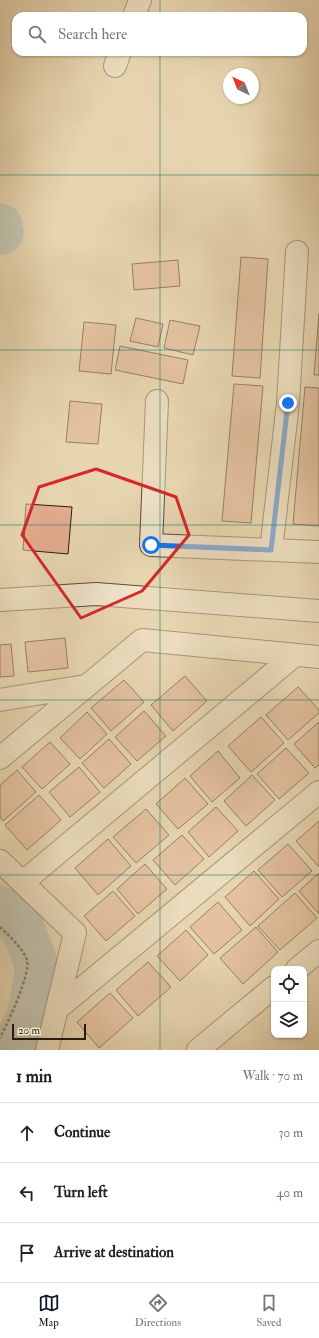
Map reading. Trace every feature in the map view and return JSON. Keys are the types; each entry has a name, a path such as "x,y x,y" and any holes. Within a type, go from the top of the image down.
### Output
{"street":[{"path":"136,12 140,0"},
{"path":"271,550 288,403 297,252"},
{"path":"157,401 151,545 319,552"},
{"path":"0,600 96,594 319,611"},
{"path":"0,758 142,640 319,657"},
{"path":"22,882 295,655"},
{"path":"0,700 86,686"},
{"path":"57,1009 319,792"},
{"path":"0,861 75,933 47,1050"},
{"path":"300,966 319,951"},
{"path":"198,1050 271,990"}],"path":[{"path":"0,927 17,944 27,961 25,981 0,1038"}],"highlighted area":[{"path":"96,469 176,497 189,535 142,591 81,618 22,535 39,487"}],"building":[{"path":"241,257 268,259 260,378 232,376"},
{"path":"178,260 180,286 134,290 132,264"},
{"path":"319,314 319,375 314,375"},
{"path":"136,318 163,324 158,347 130,341"},
{"path":"170,320 200,326 193,355 164,348"},
{"path":"84,322 116,325 111,374 79,371"},
{"path":"120,346 188,360 183,384 115,370"},
{"path":"234,384 263,386 251,523 222,521"},
{"path":"305,387 319,388 319,526 293,524"},
{"path":"70,401 102,404 98,444 66,442"},
{"path":"26,504 72,507 68,554 23,550"},
{"path":"65,638 68,668 28,672 25,642"},
{"path":"11,644 14,676 0,677 0,645"},
{"path":"185,676 207,701 173,731 151,705"},
{"path":"124,680 144,702 111,731 91,708"},
{"path":"298,687 319,710 319,713 288,740 266,715"},
{"path":"144,711 166,736 137,761 115,737"},
{"path":"87,712 107,734 80,759 60,738"},
{"path":"261,717 284,743 251,772 228,746"},
{"path":"319,722 319,765 315,768 294,744"},
{"path":"109,739 131,764 104,788 82,763"},
{"path":"50,742 70,764 42,789 22,767"},
{"path":"286,748 309,773 279,799 257,774"},
{"path":"218,751 240,778 212,802 190,776"},
{"path":"79,767 100,792 70,817 49,792"},
{"path":"17,770 36,792 3,821 0,817 0,785"},
{"path":"252,775 275,800 246,826 224,801"},
{"path":"185,778 208,804 178,829 156,804"},
{"path":"39,795 61,820 27,850 5,825"},
{"path":"216,807 238,831 209,857 188,832"},
{"path":"146,809 169,835 136,863 113,837"},
{"path":"319,821 319,867 296,841"},
{"path":"182,835 204,859 175,885 153,860"},
{"path":"108,839 131,866 98,895 75,868"},
{"path":"288,844 312,871 282,897 258,870"},
{"path":"145,864 167,889 138,914 117,889"},
{"path":"254,871 279,899 250,926 225,897"},
{"path":"319,873 319,914 299,891"},
{"path":"113,891 135,916 106,941 84,916"},
{"path":"295,893 317,918 280,950 258,926"},
{"path":"218,902 242,930 214,954 190,927"},
{"path":"256,927 278,952 243,984 220,958"},
{"path":"186,930 208,955 180,981 157,956"},
{"path":"148,962 171,987 138,1016 116,990"},
{"path":"110,993 133,1018 99,1048 77,1022"}],"waterway":[{"path":"0,225 2,232 0,233"},
{"path":"0,908 22,926 38,969 28,1017 13,1050"}],"route":[{"path":"151,545 271,550 288,403"}]}
